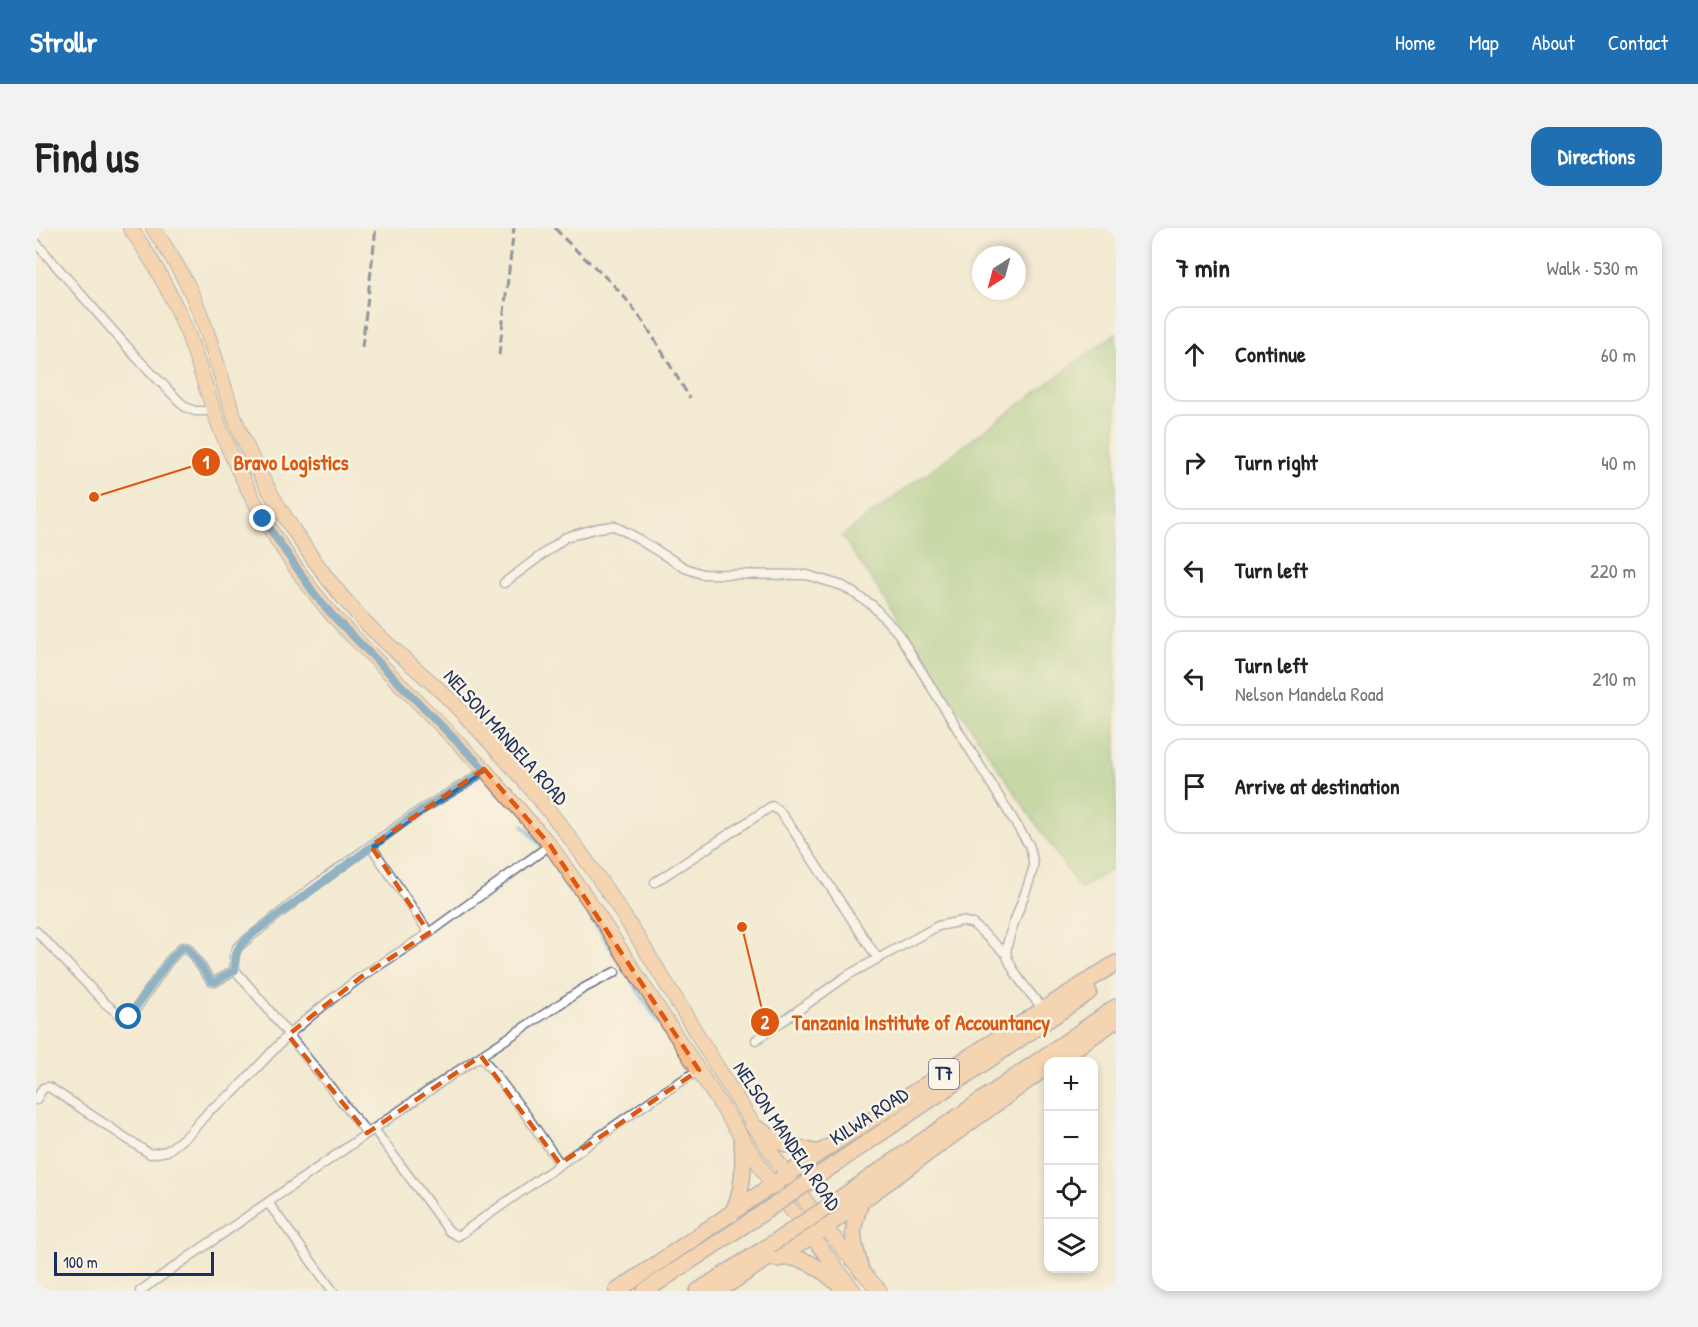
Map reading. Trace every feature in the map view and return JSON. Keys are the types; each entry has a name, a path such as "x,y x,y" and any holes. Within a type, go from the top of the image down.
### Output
{"highway":[{"name":"T7","path":"617,1291 819,1153 1116,963"},
{"name":"KILWA ROAD","path":"645,1291 1116,974"},
{"name":"T7","path":"698,1291 835,1202 1116,1007"},
{"path":"1062,1057 1116,1020"},
{"path":"718,1291 762,1262 812,1237 1044,1069"},
{"path":"752,1125 773,1140 790,1147 819,1153"},
{"path":"732,1214 742,1188 744,1171 742,1140"},
{"path":"861,1203 853,1224 852,1238 861,1270"},
{"path":"762,1262 784,1257 797,1257 816,1267 847,1291"}],"main road":[{"name":"NELSON MANDELA ROAD","path":"129,228 141,243 187,332 237,469 263,519 316,596 357,642 484,769 550,845 591,904 772,1186 854,1291"},
{"name":"NELSON MANDELA ROAD","path":"153,228 187,283 213,348 236,421 274,496 297,535 361,618 450,700 536,793 617,906 752,1125 787,1176 825,1227 880,1291"}],"street":[{"path":"36,243 137,358 185,407 195,411 214,411"},
{"path":"504,583 566,537 597,528 614,526 685,568 702,574 807,575 843,586 872,605 898,633 1029,845 1033,865 1027,892 1009,936 1006,954"},
{"path":"484,769 473,779 420,811 313,887 244,941 237,948 234,957 235,970 371,1131 449,1232 458,1236 653,1099 699,1070"},
{"path":"655,882 772,806 792,827 878,959"},
{"path":"36,1100 43,1088 49,1087 150,1154 167,1151 189,1134 210,1110 234,1092 288,1035 361,977 429,933 550,845"},
{"path":"371,846 429,933"},
{"path":"756,1040 840,980 938,926 962,921 973,924 1006,954 1025,987 1044,1010"},
{"path":"36,931 106,1004 124,1018 129,1017 135,1010 168,962 182,947 188,948 211,981 221,980 235,970"},
{"path":"140,1291 481,1056 584,988 615,972"},
{"path":"481,1056 560,1164"},
{"path":"269,1204 333,1291"}],"highlighted area":[{"path":"484,769 550,845 699,1070 560,1164 481,1056 367,1133 288,1035 361,977 429,933 371,846"}],"green space":[{"path":"1116,333 1116,867 1080,889 842,536"}],"waterway":[{"path":"339,631 352,645"},
{"path":"523,825 542,847"},
{"path":"587,911 659,1023"}],"railway":[{"path":"362,347 376,228"},
{"path":"499,355 514,228"},
{"path":"555,228 628,302 647,328 690,398"}],"place":[{"name":"Bravo Logistics","path":"94,497"},
{"name":"Tanzania Institute of Accountancy","path":"742,927"}],"route":[{"path":"129,1017 168,962 182,947 188,948 211,981 221,980 235,970 234,957 237,948 255,932 313,887 420,811 473,779 484,769 333,616 316,596 263,519"}]}
